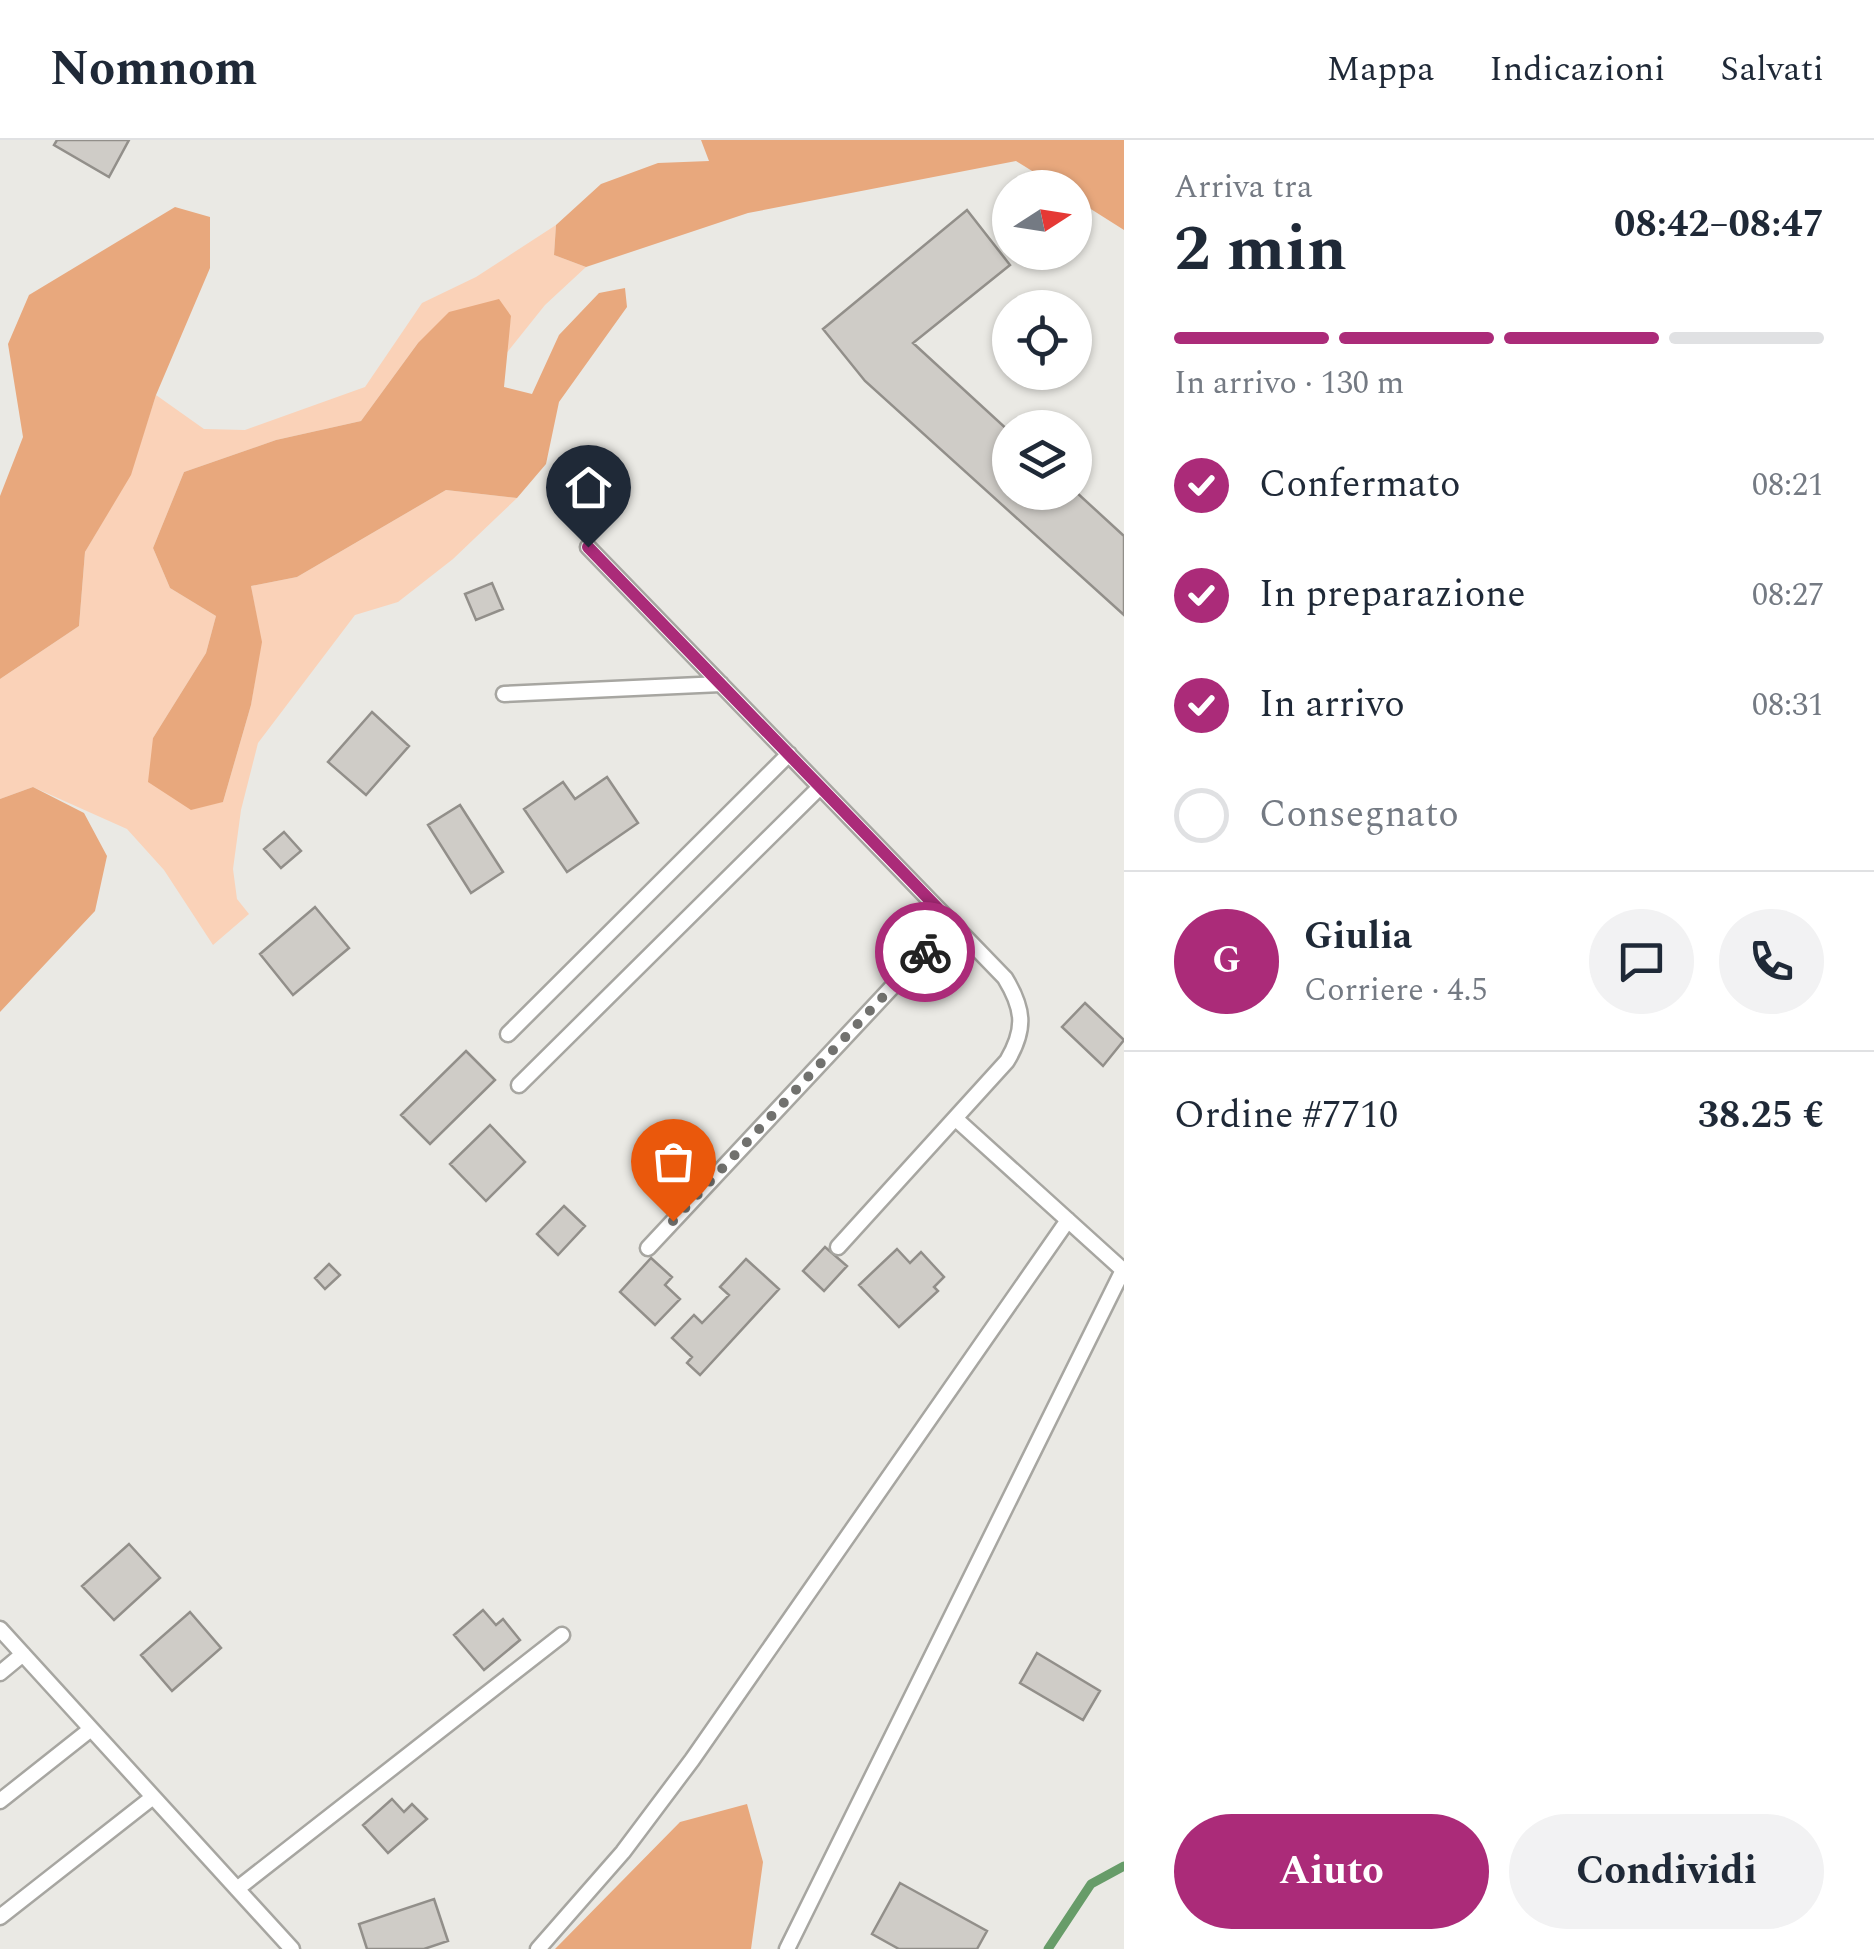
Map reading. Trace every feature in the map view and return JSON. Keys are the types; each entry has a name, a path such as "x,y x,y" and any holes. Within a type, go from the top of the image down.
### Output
{"lane":[{"path":"588,547 1006,978 1020,1007 1023,1021 1007,1061 838,1248"},
{"path":"504,694 721,684"},
{"path":"508,1034 789,754"},
{"path":"519,1085 820,787"},
{"path":"648,1248 952,923"},
{"path":"786,1949 1123,1270 956,1119"},
{"path":"538,1949 623,1852 692,1760 1068,1220"},
{"path":"0,1629 292,1949"},
{"path":"237,1888 562,1634"},
{"path":"0,1673 22,1654"},
{"path":"0,1801 91,1729"},
{"path":"0,1918 154,1797"}],"shaded area":[{"path":"701,140 1124,140 1124,230 1092,210 1092,170 1031,170 1016,161 748,213 586,267 554,255 556,225 601,184 658,163 709,161"},
{"path":"175,207 210,217 210,268 156,395 131,475 85,552 79,626 0,679 0,496 23,437 8,344 29,295"},
{"path":"556,225 554,255 586,267 545,305 505,355 511,316 418,343 361,421 276,440 184,472 153,548 170,588 216,616 206,653 153,738 223,802 251,705 261,642 251,586 297,577 446,490 517,498 453,559 398,602 355,615 258,743 241,810 233,869 237,899 249,914 213,945 164,870 127,829 33,787 0,799 0,679 79,626 85,552 130,475 156,395 204,429 245,430 365,387 422,303 476,277"},
{"path":"625,288 627,307 559,402 546,464 517,498 446,490 297,577 251,586 262,642 251,705 223,802 191,810 148,782 153,738 206,653 216,616 170,588 153,548 184,472 276,440 361,421 418,343 449,312 499,299 511,316 504,387 532,394 559,335 599,293"},
{"path":"33,787 84,813 107,856 95,911 0,1012 0,799"},
{"path":"747,1804 763,1862 751,1949 555,1949 680,1822"}],"building":[{"path":"57,140 129,140 109,177 54,145"},
{"path":"967,210 992,242 992,270 1004,270 913,343 992,415 992,496 865,381 823,329"},
{"path":"1092,507 1124,536 1124,615 1008,510 1092,510"},
{"path":"492,583 503,609 476,620 465,594"},
{"path":"372,712 409,746 366,795 328,762"},
{"path":"607,777 638,823 567,872 524,809 563,782 575,799"},
{"path":"460,805 503,872 471,893 428,825"},
{"path":"284,832 301,851 281,868 264,849"},
{"path":"315,907 349,948 293,995 260,954"},
{"path":"1085,1003 1124,1040 1103,1066 1062,1027"},
{"path":"466,1051 495,1080 430,1144 401,1115"},
{"path":"490,1125 525,1162 486,1201 450,1164"},
{"path":"564,1206 585,1226 558,1255 537,1234"},
{"path":"825,1247 847,1266 824,1291 803,1271"},
{"path":"897,1249 910,1263 921,1252 944,1277 934,1287 938,1291 899,1327 859,1285"},
{"path":"651,1258 672,1277 665,1285 680,1299 655,1325 620,1292"},
{"path":"746,1259 779,1289 700,1375 687,1363 692,1357 672,1338 694,1315 702,1323 729,1295 720,1287"},
{"path":"329,1264 340,1275 325,1289 315,1278"},
{"path":"129,1544 160,1578 114,1620 82,1586"},
{"path":"483,1610 496,1625 503,1619 520,1640 484,1670 454,1635"},
{"path":"190,1612 221,1648 172,1691 141,1655"},
{"path":"1037,1653 1100,1691 1083,1720 1020,1683"},
{"path":"392,1799 404,1812 412,1804 427,1819 388,1853 363,1825"},
{"path":"900,1883 987,1931 977,1949 899,1949 872,1934"},
{"path":"434,1899 448,1941 424,1949 367,1949 359,1924"}],"waterway":[{"path":"1048,1949 1091,1884 1124,1866"}],"way so far":[{"path":"673,1221 925,952"}],"route":[{"path":"588,547 952,923 925,952"}]}
